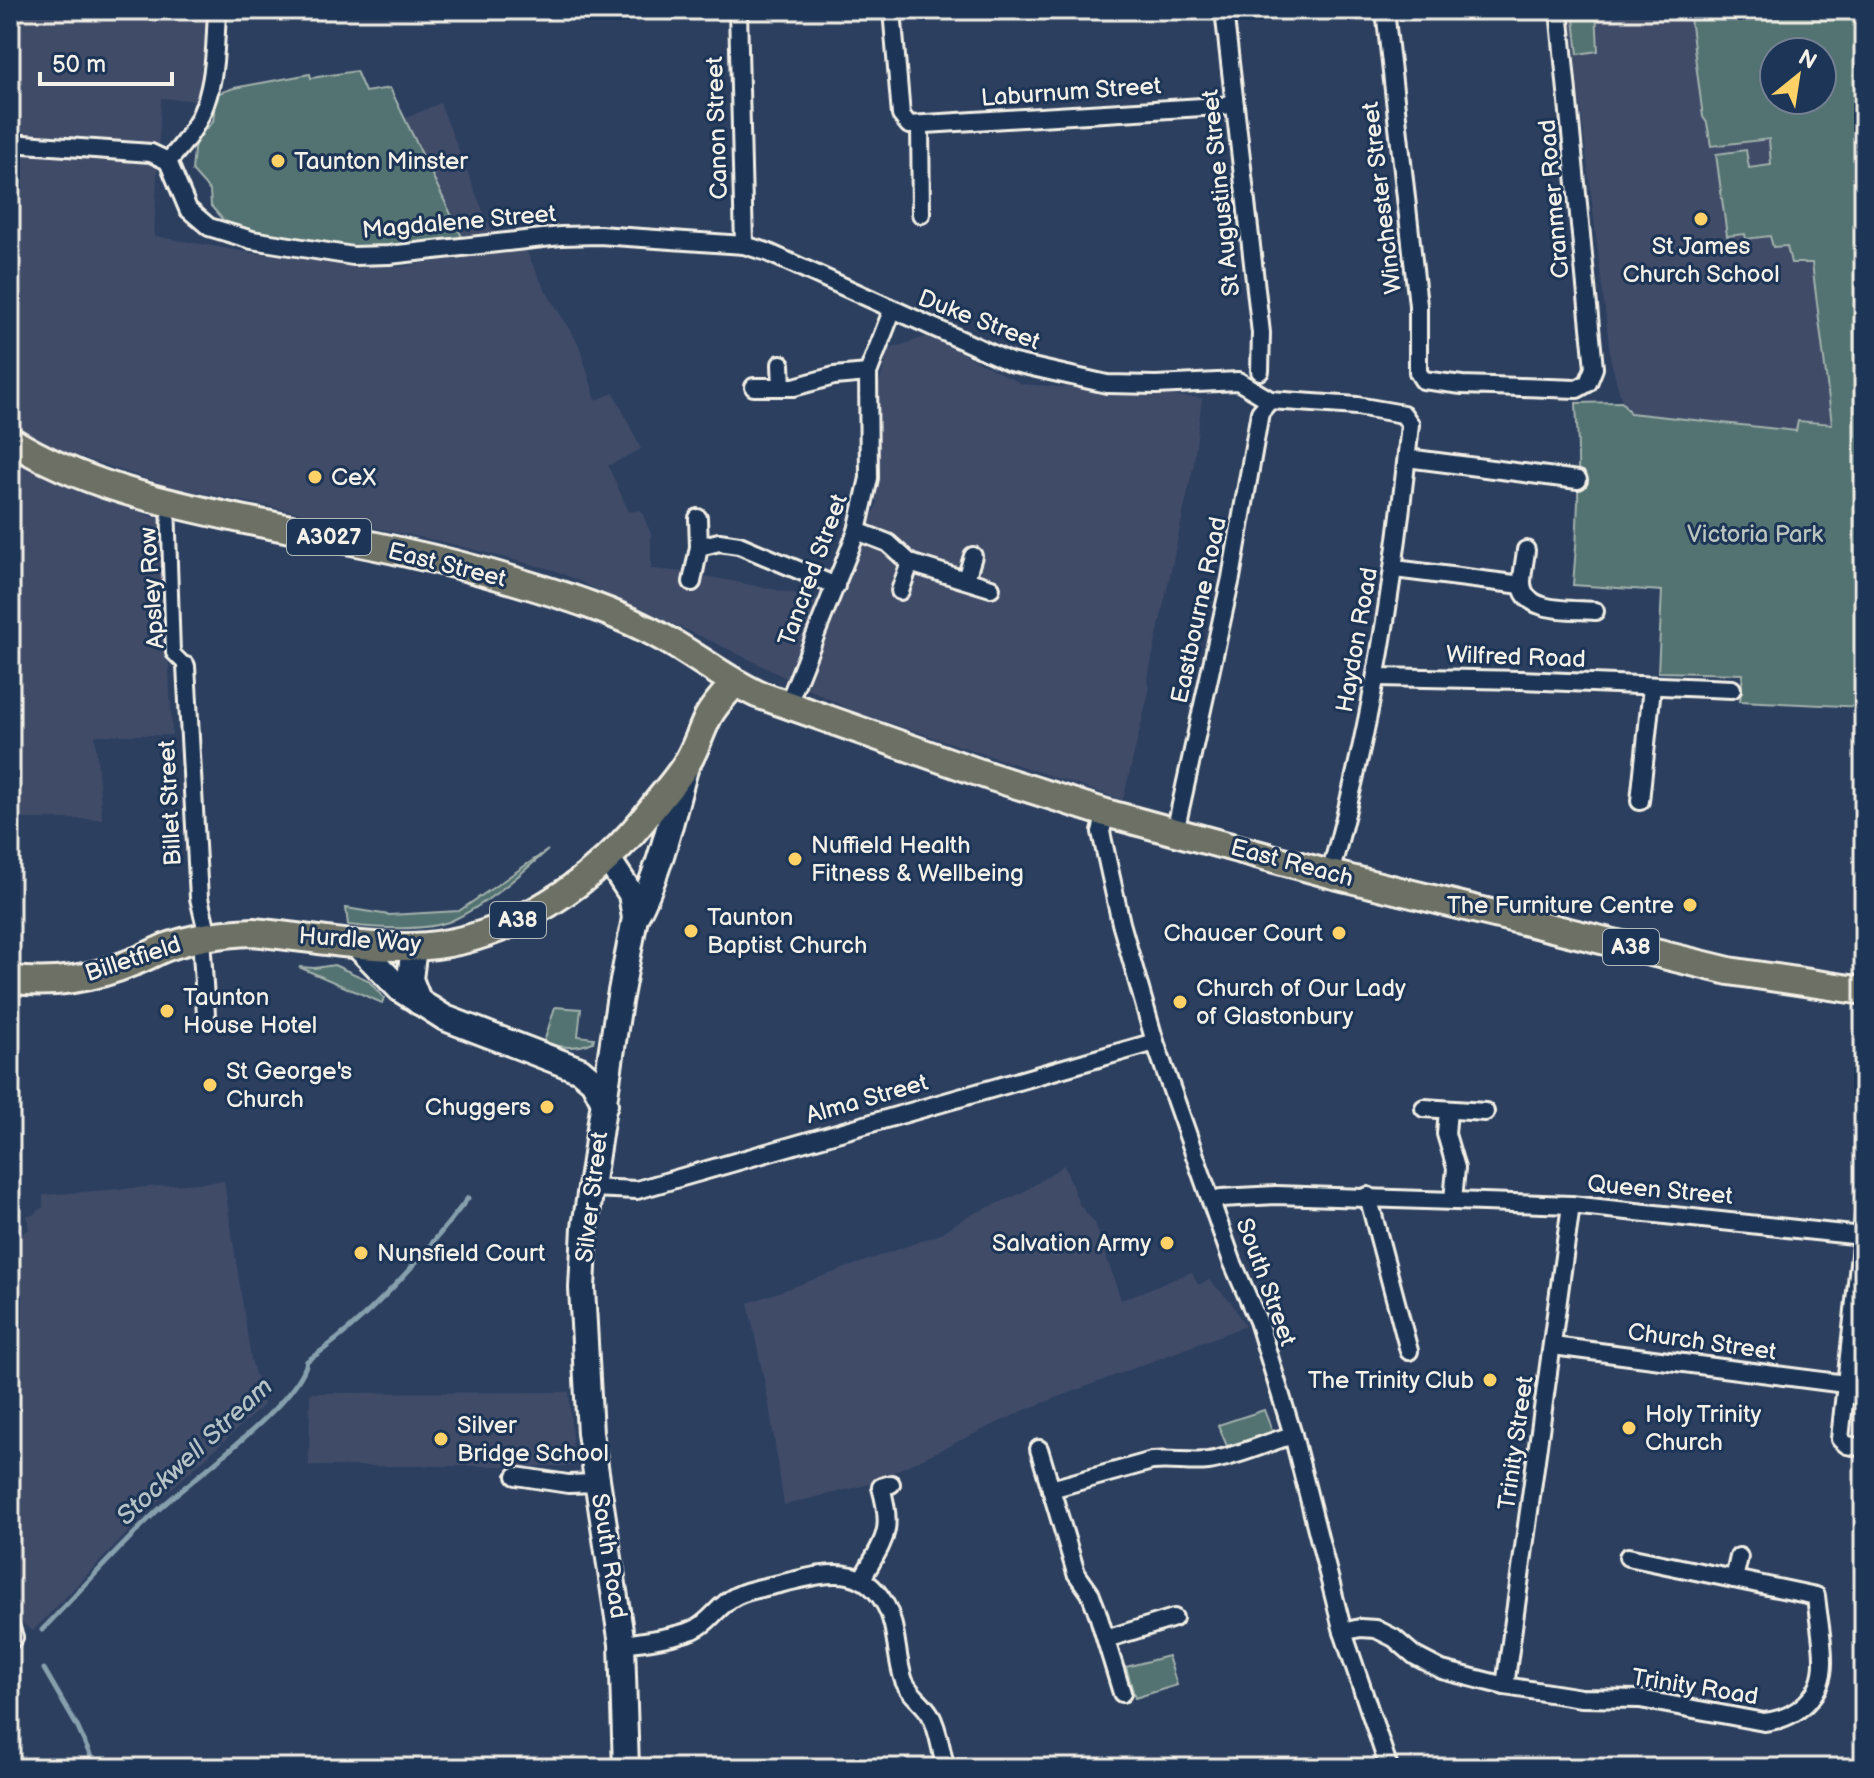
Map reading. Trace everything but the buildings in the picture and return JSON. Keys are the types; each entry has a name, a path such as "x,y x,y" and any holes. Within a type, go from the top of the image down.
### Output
{"main road":[{"name":"East Street","path":"10,440 79,476 168,503 503,577 624,619 668,640 735,683"},
{"name":"East Reach","path":"735,683 992,777 1175,832 1330,874 1729,971 1864,991"},
{"name":"Hurdle Way","path":"205,936 253,932 357,945 414,947 442,944 489,932 530,915 608,859 637,829 686,765 709,716 735,683"},
{"path":"635,918 645,899 664,842 686,765"},
{"name":"Silver Street","path":"583,1344 582,1263 591,1188 635,918 631,894 608,859"},
{"name":"Billetfield","path":"10,979 64,980 99,974 167,947 205,936"},
{"path":"357,945 401,990 445,1018 580,1070 593,1081 605,1104"},
{"path":"414,947 410,979 419,1002"},
{"path":"580,1070 600,1061 612,1050"},
{"name":"South Road","path":"583,1344 590,1433 622,1644 626,1768"}],"street":[{"path":"10,143 151,153 168,161 205,110 213,71 217,10"},
{"name":"Canon Street","path":"738,10 744,245"},
{"path":"892,10 901,115 915,125 921,214"},
{"name":"St Augustine Street","path":"1224,10 1261,333 1260,371"},
{"name":"Winchester Street","path":"1385,10 1418,305 1418,372 1423,380 1554,390 1577,389 1588,383"},
{"name":"Cranmer Road","path":"1559,10 1594,368 1588,383"},
{"name":"Laburnum Street","path":"915,125 1235,105"},
{"name":"Magdalene Street","path":"168,161 188,209 209,227 232,235 353,256 573,236 632,236 744,245"},
{"name":"Duke Street","path":"744,245 767,252 1010,362 1093,381 1156,385 1238,381 1270,400"},
{"name":"Tancred Street","path":"788,704 857,531 869,478 868,373 892,311"},
{"path":"781,364 782,387"},
{"path":"754,387 782,387 834,376 868,373"},
{"name":"Haydon Road","path":"1270,400 1357,406 1403,414 1410,424 1395,569 1377,677 1330,874"},
{"name":"Eastbourne Road","path":"1175,832 1231,578 1260,412 1270,400"},
{"path":"1407,458 1578,480"},
{"name":"Apsley Row","path":"168,503 173,653 186,666"},
{"path":"692,582 699,547 698,518"},
{"path":"857,531 888,543 910,563 991,588"},
{"path":"699,547 719,542 739,545 836,586"},
{"path":"1526,550 1522,585 1525,595 1538,605 1595,611"},
{"path":"966,579 973,556"},
{"path":"900,591 910,563"},
{"path":"1395,569 1522,585"},
{"name":"Billet Street","path":"186,666 199,898 205,936 206,1015"},
{"name":"Wilfred Road","path":"1377,677 1732,689"},
{"path":"1640,801 1652,687"},
{"name":"South Street","path":"1106,813 1101,832 1121,923 1155,1042 1211,1201 1258,1321 1293,1435 1343,1632 1389,1768"},
{"name":"Alma Street","path":"591,1188 637,1190 1155,1042"},
{"path":"1424,1108 1485,1112"},
{"path":"1448,1110 1446,1134 1456,1168 1453,1200"},
{"name":"Queen Street","path":"1211,1201 1276,1195 1368,1196 1571,1205 1863,1239"},
{"path":"1368,1196 1409,1351"},
{"name":"Trinity Street","path":"1505,1686 1571,1205"},
{"path":"1864,1218 1840,1439 1847,1445 1864,1448"},
{"name":"Church Street","path":"1553,1346 1845,1384"},
{"path":"1051,1489 1152,1461 1216,1459 1293,1435"},
{"path":"1039,1449 1076,1573 1090,1593 1122,1693"},
{"path":"516,1476 568,1484 598,1483"},
{"path":"862,1579 887,1535 888,1511 881,1487 891,1484"},
{"name":"Trinity Road","path":"1343,1632 1360,1628 1376,1629 1442,1670 1505,1686 1581,1698 1640,1699 1746,1721 1780,1721 1796,1714 1812,1696 1823,1661 1816,1596 1628,1557"},
{"path":"1734,1579 1739,1557"},
{"path":"622,1644 658,1639 698,1628 738,1594 827,1573 862,1579 873,1587 891,1616 898,1662 905,1682 911,1694 930,1713 944,1761"},
{"path":"1106,1639 1174,1618"}],"shaded area":[{"path":"10,10 211,10 202,101 161,98 154,236 252,253 401,267 524,246 544,288 579,345 596,400 614,393 641,449 608,466 629,512 641,510 651,534 651,569 685,572 838,602 877,504 876,394 889,349 928,336 1022,384 1202,398 1193,468 1147,682 1150,687 1123,800 851,710 724,647 554,570 439,541 169,486 53,448 10,425"},
{"name":"St James Church School","path":"1569,10 1781,10 1777,36 1758,36 1758,116 1794,116 1832,424 1799,421 1797,431 1630,413 1622,402 1611,361"},
{"path":"440,103 494,235 462,237 404,119"},
{"path":"10,455 68,487 162,520 172,735 95,735 102,819 10,819"},
{"path":"1064,1165 1079,1204 1095,1223 1121,1300 1192,1272 1198,1285 1209,1280 1231,1302 1245,1326 1027,1409 866,1485 784,1505 768,1399 748,1303 938,1235 968,1216 1022,1193"},
{"path":"224,1181 251,1359 264,1405 161,1498 33,1631 23,1624 14,1605 10,1576 10,1237 29,1230 27,1215 33,1215 43,1207 43,1195"},
{"name":"Silver Bridge School","path":"569,1392 574,1466 309,1466 310,1393"}],"green space":[{"path":"1573,10 1596,10 1598,51 1578,54"},
{"name":"Victoria Park","path":"1689,10 1855,10 1864,13 1864,707 1740,701 1743,674 1658,672 1662,591 1573,585 1578,494 1576,403 1622,402 1630,413 1796,431 1798,421 1832,424 1812,263 1791,263 1787,246 1773,247 1770,236 1746,239 1745,234 1727,236 1716,154 1746,150 1749,168 1771,165 1769,139 1711,146 1703,117"},
{"path":"356,71 365,92 390,88 462,237 396,248 357,249 265,233 225,222 211,206 210,191 192,171 195,139 213,122 216,94 310,74 311,78"},
{"path":"548,850 491,897 453,920 416,928 348,925 346,908 389,915 459,911"},
{"path":"334,965 368,980 384,998 382,1003 299,967"},
{"path":"555,1007 581,1009 578,1036 594,1038 593,1042 568,1047 544,1042"},
{"path":"1264,1410 1273,1433 1227,1446 1218,1425"},
{"path":"1168,1656 1177,1685 1135,1698 1126,1667"}],"waterway":[{"name":"Stockwell Stream","path":"42,1630 157,1511 265,1418 300,1378 307,1361 352,1326 394,1286 468,1198"},
{"name":"Stockwell Stream","path":"44,1669 77,1726 96,1768"}],"place":[{"name":"Taunton Minster","path":"278,161"},
{"name":"St James Church School","path":"1701,219"},
{"name":"CeX","path":"315,477"},
{"name":"Nuffield Health Fitness & Wellbeing","path":"795,859"},
{"name":"The Furniture Centre","path":"1690,905"},
{"name":"Taunton Baptist Church","path":"691,931"},
{"name":"Chaucer Court","path":"1339,933"},
{"name":"Church of Our Lady of Glastonbury","path":"1180,1002"},
{"name":"Taunton House Hotel","path":"167,1011"},
{"name":"St George's Church","path":"210,1085"},
{"name":"Chuggers","path":"547,1107"},
{"name":"Salvation Army","path":"1167,1243"},
{"name":"Nunsfield Court","path":"361,1253"},
{"name":"The Trinity Club","path":"1490,1380"},
{"name":"Holy Trinity Church","path":"1629,1428"},
{"name":"Silver Bridge School","path":"441,1439"}]}
